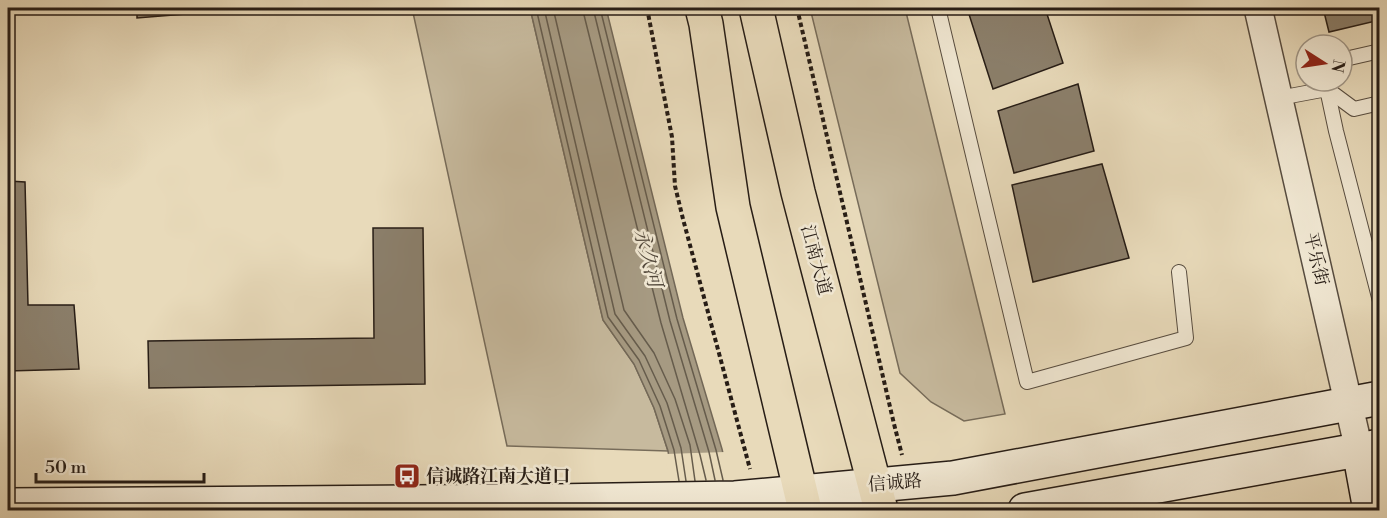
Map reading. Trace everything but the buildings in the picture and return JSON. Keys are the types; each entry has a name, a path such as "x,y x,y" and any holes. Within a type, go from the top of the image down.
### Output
{"main road":[{"path":"702,8 733,207 803,501"},
{"name":"江南大道","path":"756,8 798,192 878,498"},
{"name":"信诚路","path":"8,505 552,501 746,497 803,501 878,498 910,481 953,478 1364,400"},
{"path":"1024,510 1369,448"},
{"name":"平乐街","path":"1369,448 1370,510"}],"street":[{"name":"平乐街","path":"1258,8 1279,98 1364,400 1369,448"}],"lane":[{"path":"938,8 1027,382 1186,338 1179,272"},
{"path":"1354,57 1380,51"},
{"path":"1279,98 1299,93"},
{"path":"1331,93 1336,131 1380,301"},
{"path":"1338,93 1354,109 1380,103"}],"path":[{"path":"647,8 672,136 675,186 746,497"},
{"path":"797,8 894,424 910,481"}],"shaded area":[{"path":"412,8 530,8 603,320 634,364 654,408 668,451 507,446"},
{"path":"810,8 905,8 1005,414 964,421 931,402 900,373"}],"water":[{"name":"永久河","path":"530,8 606,8 683,318 722,449 736,510 677,510 668,451 654,408 634,364 603,320"}],"pier":[{"path":"725,452 739,510 674,510 665,454"}],"place":[{"name":"信诚路江南大道口","path":"407,476"}]}
